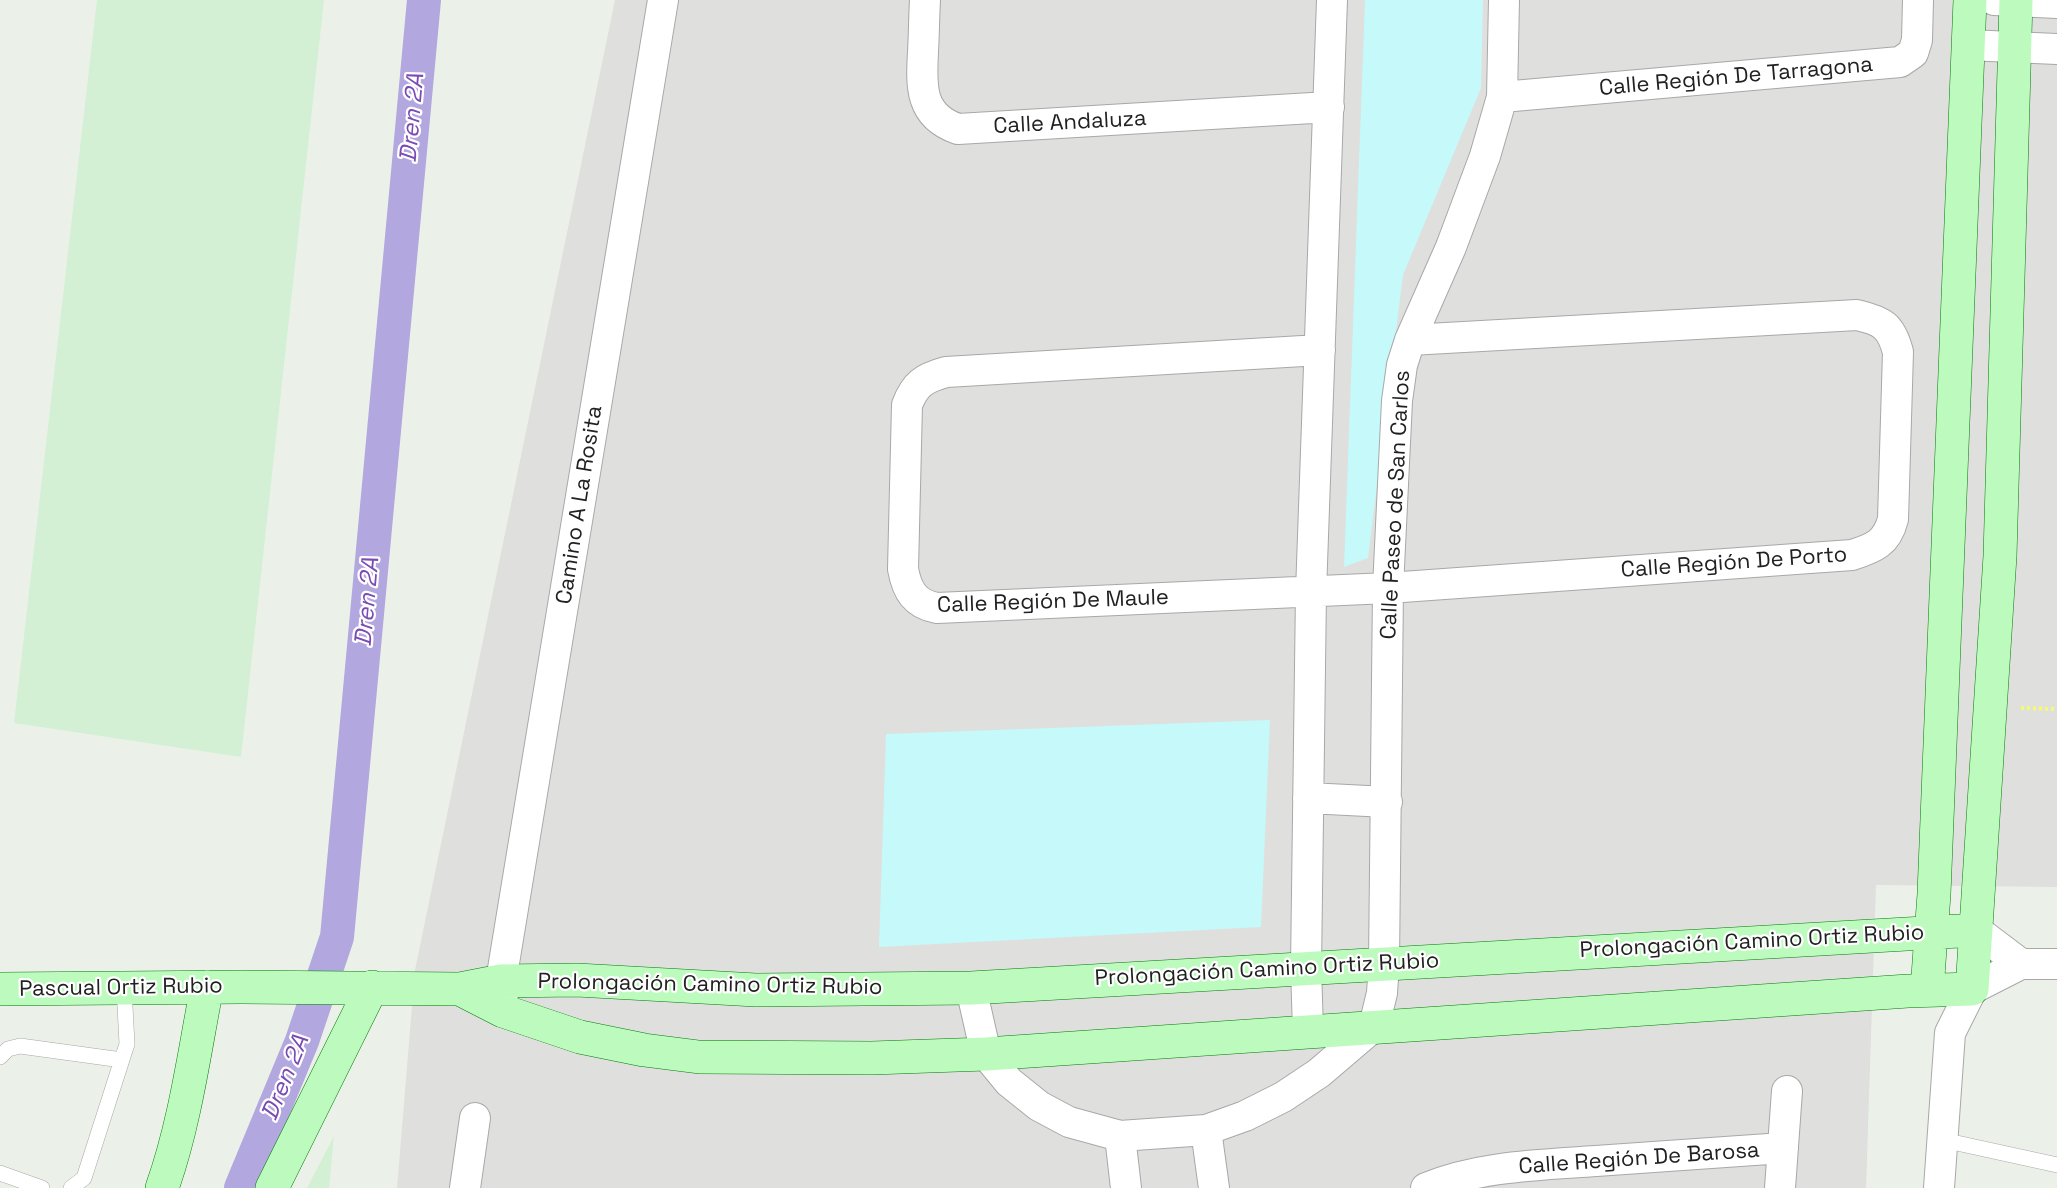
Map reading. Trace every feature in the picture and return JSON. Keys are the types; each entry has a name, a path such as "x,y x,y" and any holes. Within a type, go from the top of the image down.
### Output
{"street":[{"name":"Camino A La Rosita","path":"502,996 663,0"},
{"name":"Calle Andaluza","path":"925,0 922,84 926,100 933,115 944,124 958,129 1329,107"},
{"path":"1308,1031 1306,968 1311,592 1332,0"},
{"name":"Calle Paseo de San Carlos","path":"1374,1026 1382,993 1384,963 1388,588 1397,401 1402,365 1410,340 1451,247 1485,156 1502,97 1504,0"},
{"name":"Calle Región De Tarragona","path":"1502,97 1900,62 1913,53 1917,39 1918,0"},
{"path":"1950,1033 1927,990 1970,0"},
{"path":"1939,1188 1950,1033 1972,988 2000,555 2015,47 2008,0 2057,3"},
{"path":"1968,45 2057,49"},
{"name":"Calle Región De Porto","path":"1388,588 1852,555 1880,543 1890,531 1893,519 1898,352 1894,337 1886,326 1874,319 1857,315 1410,340"},
{"name":"Calle Región De Maule","path":"1320,350 946,372 930,376 913,390 907,405 903,569 906,584 913,597 925,606 937,608 1388,588"},
{"path":"1308,798 1387,802"},
{"name":"Prolongación Camino Ortiz Rubio","path":"502,996 577,980 756,990 971,988 1976,930"},
{"path":"1976,930 2021,964"},
{"name":"Prolongación Camino Ortiz Rubio","path":"502,996 580,1037 644,1050 699,1058 872,1058 986,1054 1374,1026 1972,988 2021,964 2057,964"},
{"path":"162,1188 172,1160 207,987"},
{"name":"Pascual Ortiz Rubio","path":"0,989 372,987 460,989 502,996"},
{"path":"272,1188 372,987"},
{"path":"971,988 986,1054 1009,1082 1039,1106 1069,1122 1120,1136 1206,1130 1245,1116 1283,1097 1318,1073 1374,1026"},
{"path":"1780,1188 1787,1091"},
{"path":"465,1188 476,1118"},
{"path":"1206,1130 1214,1188"},
{"path":"1120,1136 1126,1188"},
{"name":"Calle Región De Barosa","path":"1426,1188 1447,1179 1492,1170 1783,1148"}],"lane":[{"path":"71,1188 84,1178 127,1044 124,988"},
{"path":"0,1057 8,1049 20,1046 122,1060"},
{"path":"1943,1140 2057,1165"},
{"path":"0,1173 42,1188"}],"shaded area":[{"path":"615,0 2057,0 2057,887 1876,885 1866,1188 397,1188 415,970"},
{"path":"1365,0 1483,0 1481,88 1403,275 1368,558 1344,567"},
{"path":"1270,720 1261,927 879,947 886,734"}],"green space":[{"path":"97,0 324,0 241,757 14,723"},
{"path":"334,1136 329,1188 307,1188"}],"waterway":[{"name":"Dren 2A","path":"241,1188 302,1041 337,937 424,0"}]}
